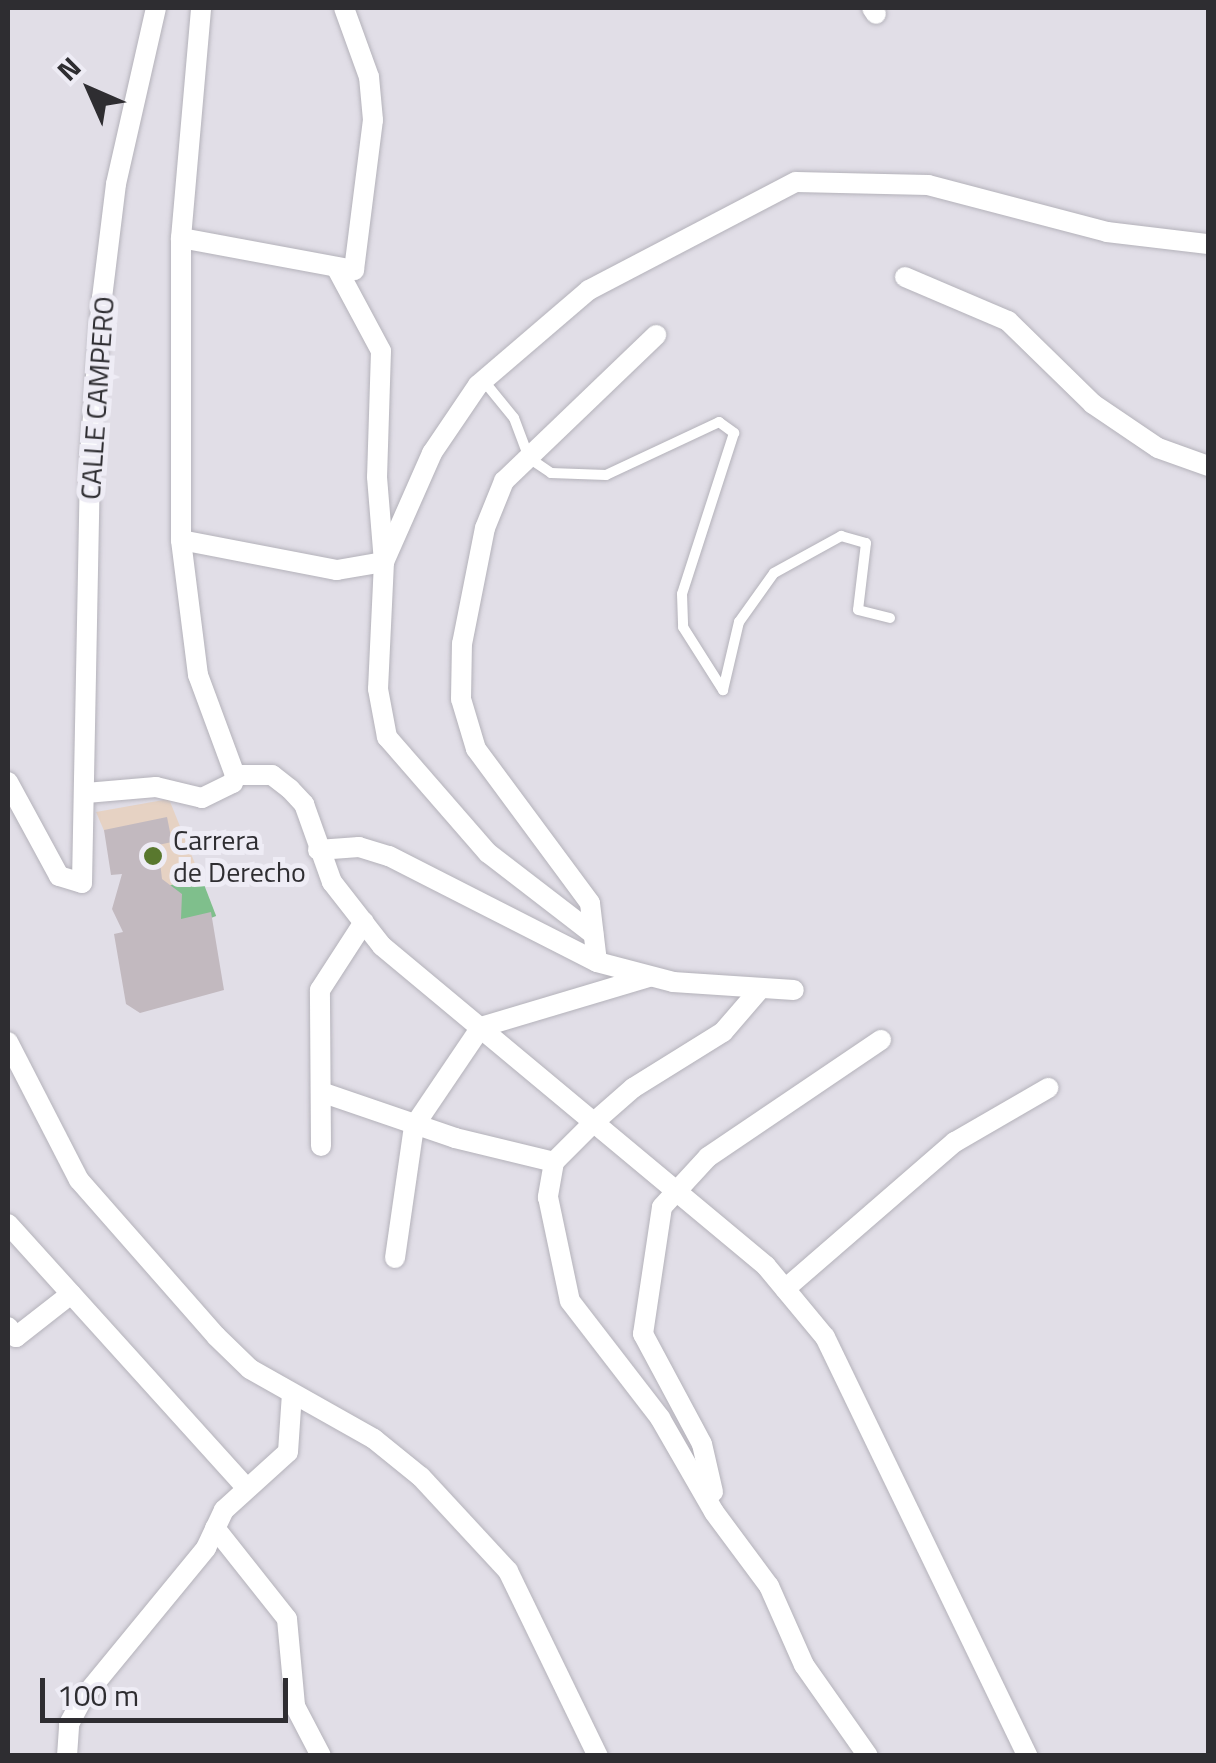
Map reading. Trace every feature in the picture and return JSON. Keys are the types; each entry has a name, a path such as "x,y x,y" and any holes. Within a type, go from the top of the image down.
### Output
{"street":[{"name":"CALLE CAMPERO","path":"8,782 41,847 71,883 82,883 90,456 102,298 116,184 156,8"},
{"path":"86,793 156,787 202,798 233,784 235,775 198,675 181,540 181,238 201,8"},
{"path":"181,238 354,270 372,120 369,76 344,8"},
{"path":"384,562 432,453 484,380 588,290 796,182 928,185 1106,232 1208,244"},
{"path":"336,267 380,351 378,477 384,562 378,689 388,736 488,852 594,934"},
{"path":"905,277 1008,321 1094,404 1158,448 1208,466"},
{"path":"597,962 590,903 476,749 461,699 462,644 486,528 504,481 656,335"},
{"path":"181,540 337,570 384,562"},
{"path":"235,775 272,774 290,789 304,804 332,882 382,946 673,1194 766,1266 825,1337 1028,1756"},
{"path":"318,850 359,847 389,856 597,962 652,976 794,990"},
{"path":"321,1146 320,990 364,922"},
{"path":"396,1258 414,1126 481,1027 652,976"},
{"path":"761,988 723,1032 633,1088 592,1124 554,1162 548,1197 570,1301 660,1418 720,1518 769,1586 804,1665 868,1756"},
{"path":"720,1518 702,1444 644,1334 658,1218 673,1194 708,1157 882,1040"},
{"path":"8,1042 79,1180 216,1336 250,1369 374,1439 421,1477 508,1571 598,1756"},
{"path":"784,1288 955,1142 1048,1088"},
{"path":"321,1092 414,1126 554,1162"},
{"path":"8,1224 246,1487"},
{"path":"8,1327 16,1337 71,1294"},
{"path":"67,1756 73,1712 206,1548 215,1528 246,1487 288,1452 292,1393"},
{"path":"215,1528 287,1619 295,1706 322,1756"}],"lane":[{"path":"484,380 514,418 529,458 551,473 606,476 728,424 732,444 682,594 684,626 723,690 739,622 774,572 841,536 866,543 858,610 890,618"}],"shaded area":[{"name":"Carrera de Derecho","path":"169,799 216,916 134,900 96,812"}],"green space":[{"path":"200,874 216,916 150,941 134,899"}],"building":[{"path":"167,817 172,842 158,845 162,879 182,894 181,919 211,912 224,990 140,1013 126,1004 114,934 123,932 112,909 122,874 111,875 104,830"}],"place":[{"name":"Carrera de Derecho","path":"153,856"}]}
